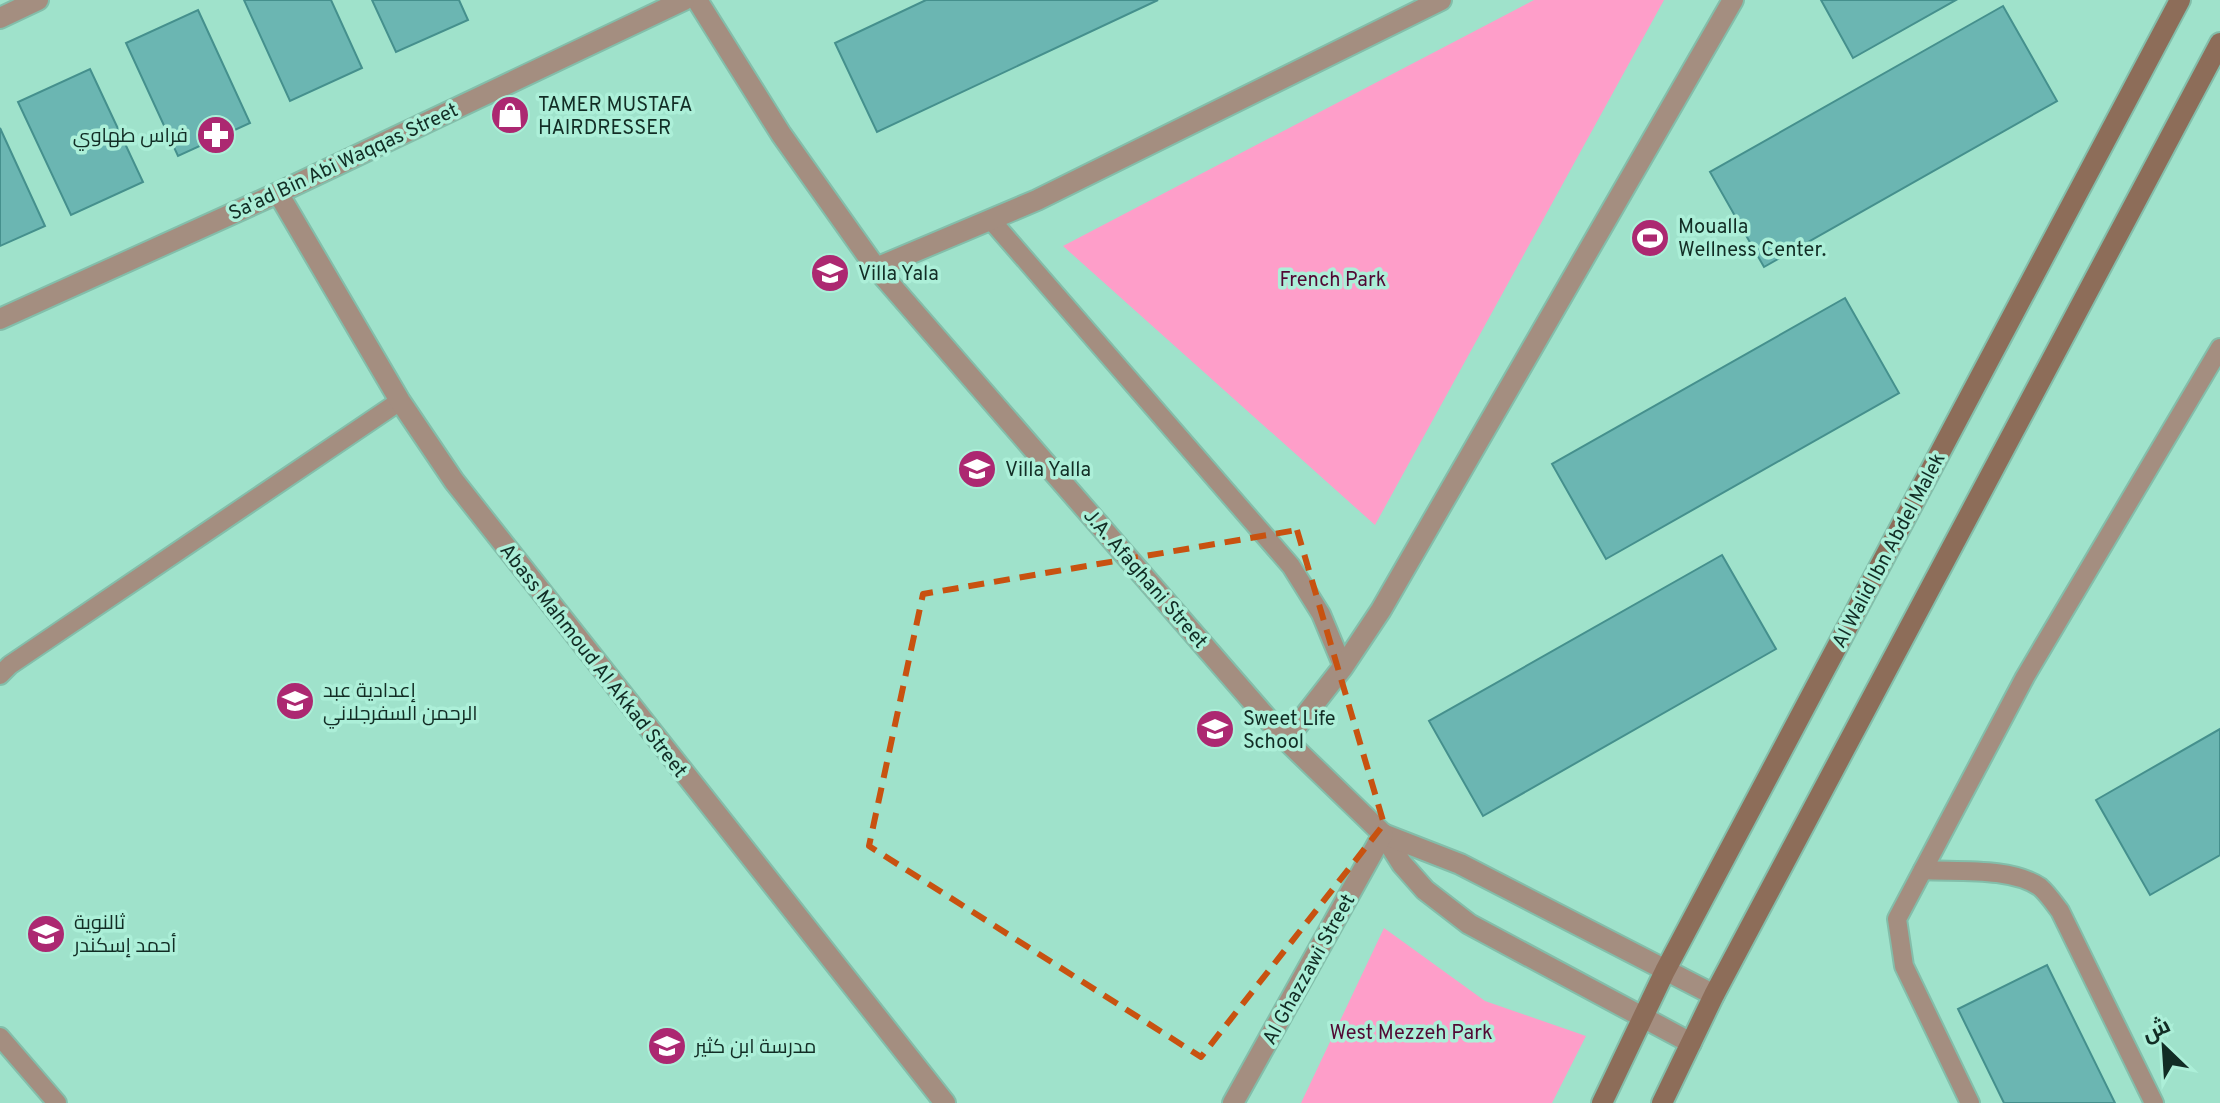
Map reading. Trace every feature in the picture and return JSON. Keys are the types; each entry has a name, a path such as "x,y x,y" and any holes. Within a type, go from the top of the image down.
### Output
{"main road":[{"name":"Al Walid Ibn Abdel Malek","path":"1602,1103 1665,971 2180,0"},
{"path":"1662,1103 1714,995 2220,43"}],"street":[{"path":"0,18 38,0"},
{"name":"Sa'ad Bin Abi Waqqas Street","path":"0,319 278,193 684,0"},
{"name":"J.A. Afaghani Street","path":"697,0 781,134 876,268 1286,740 1383,834 1402,864 1446,908 1469,924 1691,1043"},
{"path":"876,268 991,220 1441,0"},
{"path":"1286,740 1343,667 1381,610 1733,0"},
{"name":"Abass Mahmoud Al Akkad Street","path":"278,193 400,401 463,493 945,1103"},
{"name":"J.A. Afaghani Street","path":"1383,834 1460,864 1714,995"},
{"name":"Al Ghazzawi Street","path":"1233,1103 1383,834"}],"lane":[{"path":"991,220 1291,566 1321,614 1343,667"},
{"path":"1970,1103 1904,966 1897,919 2025,677 2220,348"},
{"path":"0,648 5,670 400,401"},
{"path":"1923,870 1995,873 2040,888 2060,911 2154,1103"},
{"path":"0,1037 57,1103"}],"highlighted area":[{"path":"1297,530 1384,824 1201,1057 869,846 923,594"}],"green space":[{"name":"French Park","path":"1534,0 1664,0 1375,525 1063,246"},
{"name":"West Mezzeh Park","path":"1384,928 1485,1001 1586,1036 1552,1103 1301,1103"}],"building":[{"path":"244,0 331,0 362,68 290,101"},
{"path":"372,0 459,0 468,20 396,52"},
{"path":"926,0 1158,0 877,132 835,43"},
{"path":"1821,0 1956,0 1853,58"},
{"path":"2003,6 2057,101 1764,267 1710,172"},
{"path":"198,10 250,123 178,156 126,43"},
{"path":"90,69 143,182 71,215 18,102"},
{"path":"0,128 45,226 0,246"},
{"path":"1845,298 1899,393 1606,559 1552,464"},
{"path":"1722,555 1776,649 1483,816 1429,721"},
{"path":"2220,729 2220,855 2150,895 2096,800"},
{"path":"2047,965 2115,1103 2004,1103 1958,1009"}],"place":[{"name":"TAMER MUSTAFA HAIRDRESSER","path":"510,115"},
{"name":"فراس طهاوي","path":"216,135"},
{"name":"Moualla Wellness Center.","path":"1650,238"},
{"name":"Villa Yala","path":"830,273"},
{"name":"Villa Yalla","path":"977,469"},
{"name":"إعدادية عبد الرحمن السفرجلاني","path":"295,701"},
{"name":"Sweet Life School","path":"1215,729"},
{"name":"ثالنوية أحمد إسكندر","path":"46,934"},
{"name":"مدرسة ابن كثير","path":"667,1046"}]}
